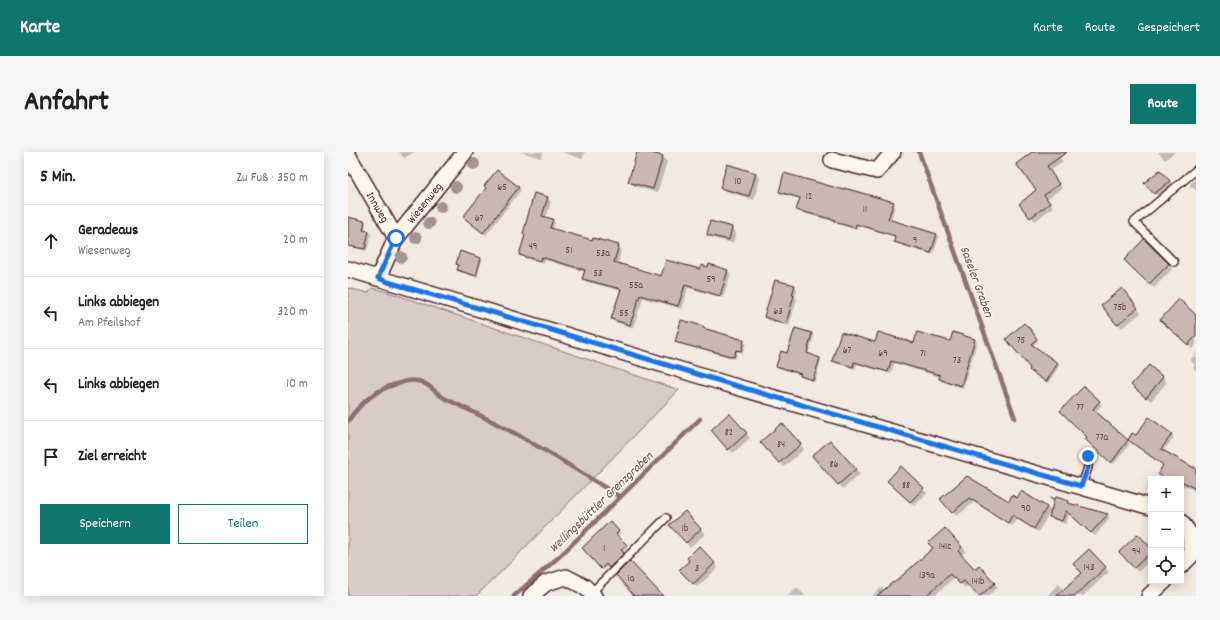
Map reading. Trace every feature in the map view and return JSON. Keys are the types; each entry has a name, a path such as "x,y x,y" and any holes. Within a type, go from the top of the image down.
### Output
{"street":[{"name":"Wiesenweg","path":"378,278 396,238 465,152"},
{"path":"832,160 877,171 893,152"},
{"name":"Innweg","path":"348,155 396,238"},
{"path":"348,269 730,384 1148,506"},
{"path":"1184,526 1190,534 1186,561"},
{"path":"531,596 546,583 566,577 585,587 592,594"},
{"path":"1149,596 1162,584"}],"lane":[{"path":"1174,262 1134,222 1196,170"},
{"path":"1081,486 1088,468 1088,456"},
{"path":"592,594 666,518"}],"shaded area":[{"path":"348,288 368,293 372,288 388,292 679,390 476,596 348,596"}],"building":[{"path":"637,152 648,152 663,156 653,189 628,182"},
{"path":"1032,152 1067,152 1047,166 1059,184 1044,195 1050,203 1030,218 1019,204 1036,190 1016,164"},
{"path":"727,164 756,173 749,196 720,188"},
{"path":"497,170 519,187 483,233 463,217 486,188 484,186"},
{"path":"1160,170 1170,181 1154,194 1144,183"},
{"path":"784,173 894,202 888,219 937,234 931,253 894,242 895,236 856,224 855,228 834,222 835,220 796,210 800,198 779,192"},
{"path":"534,193 548,197 542,216 553,219 550,228 592,240 593,238 619,245 614,262 661,276 666,260 700,269 701,265 708,267 709,264 728,270 720,296 685,285 678,306 640,295 630,325 611,319 621,289 582,279 585,270 541,257 540,261 519,255"},
{"path":"348,217 365,221 363,230 369,231 365,249 348,246"},
{"path":"710,221 732,227 729,240 707,235"},
{"path":"1144,239 1169,264 1149,284 1124,260"},
{"path":"460,251 481,258 476,276 457,270 459,265 456,264"},
{"path":"775,280 795,285 792,295 794,295 786,324 764,317"},
{"path":"1122,288 1138,308 1117,325 1101,305"},
{"path":"1179,299 1196,315 1196,336 1188,345 1160,320"},
{"path":"681,320 744,340 741,351 736,350 734,357 675,342"},
{"path":"1024,323 1037,339 1031,344 1058,363 1046,382 1029,370 1030,368 1006,339"},
{"path":"795,328 812,333 807,353 820,358 813,380 800,376 801,374 776,366 781,351 787,353"},
{"path":"841,332 875,342 878,332 914,343 917,332 950,341 953,332 975,339 961,386 939,379 940,375 891,361 888,372 854,362 853,367 832,361"},
{"path":"1149,365 1163,377 1146,398 1131,385"},
{"path":"1084,386 1100,401 1093,409 1128,440 1111,463 1085,439 1087,437 1060,411"},
{"path":"729,413 747,433 728,450 711,430"},
{"path":"1149,417 1172,434 1161,449 1196,469 1196,489 1184,483 1184,476 1161,476 1158,474 1163,465 1128,440 1132,433 1136,435"},
{"path":"782,423 801,444 779,463 760,442"},
{"path":"830,440 856,469 838,485 812,456"},
{"path":"901,466 924,488 910,502 887,481"},
{"path":"967,476 1009,501 1012,495 1017,498 1021,491 1047,507 1034,529 1012,515 1008,523 969,498 952,513 940,499"},
{"path":"1056,497 1069,501 1068,503 1108,514 1091,533 1066,511 1062,521 1049,517 1054,501 1050,498 1055,499"},
{"path":"685,511 701,529 686,543 669,525"},
{"path":"610,521 619,531 616,534 627,545 621,550 624,553 609,568 606,564 601,569 582,548"},
{"path":"945,528 962,547 958,551 975,569 979,565 995,583 980,596 978,596 964,581 960,584 950,574 926,596 877,596 933,548 928,543"},
{"path":"1138,534 1148,545 1148,555 1134,568 1119,552"},
{"path":"699,546 715,563 693,584 679,570 689,561 687,558"},
{"path":"1089,549 1106,567 1075,596 1056,596 1082,573 1073,564"},
{"path":"630,561 663,596 634,596 616,575"}],"waterway":[{"name":"Saseler Graben","path":"919,152 1015,418"},
{"path":"348,421 364,402 384,388 407,381 422,382 446,399 518,435 620,497"},
{"name":"Wellingsbüttler Grenzgraben","path":"514,596 561,555 700,419"}],"route":[{"path":"396,238 378,278 388,282 730,384 1081,486 1088,468 1088,456"}]}
